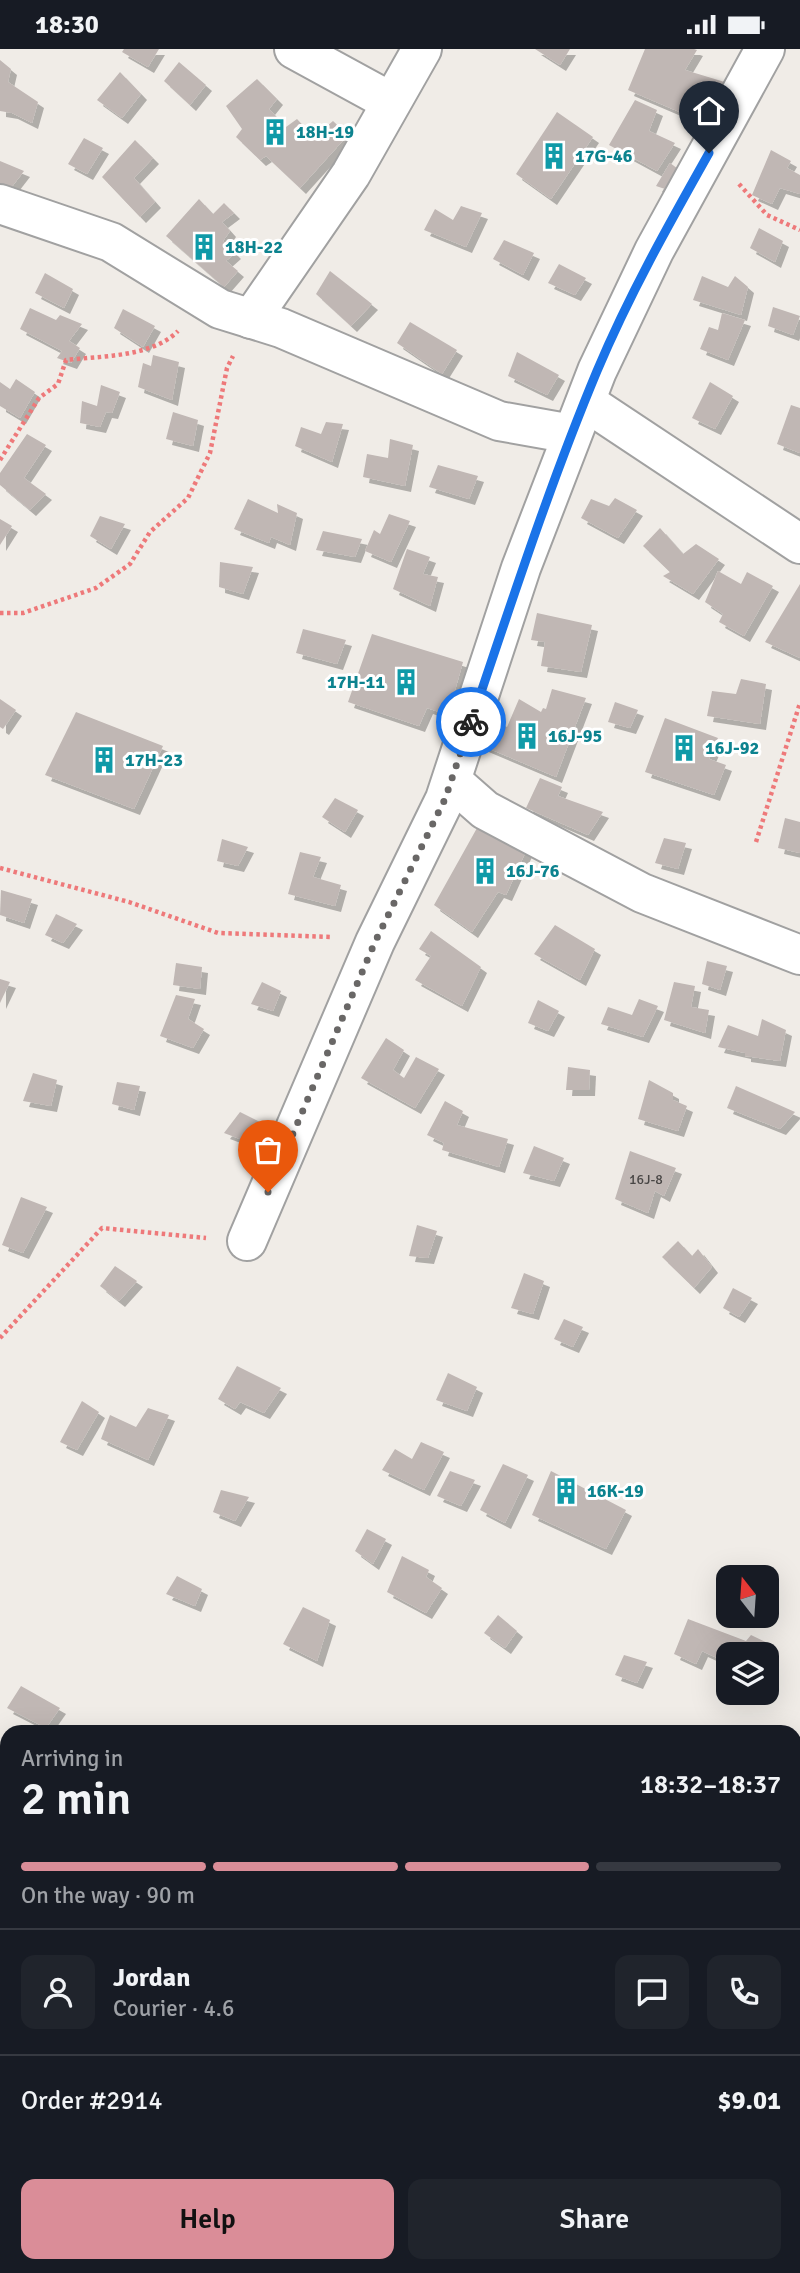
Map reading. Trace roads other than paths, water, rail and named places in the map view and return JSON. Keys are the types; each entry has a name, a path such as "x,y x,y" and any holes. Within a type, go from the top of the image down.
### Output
{"street":[{"path":"294,49 391,102"},
{"path":"251,319 351,174 422,49"},
{"path":"247,1241 375,942 452,781 521,568 579,418 654,251 765,49"},
{"path":"0,204 111,242 160,269 220,309 281,328 499,421 579,418 800,544"},
{"path":"452,781 485,810 642,893 800,955"}],"place":[{"name":"18H-19","path":"275,132"},
{"name":"17G-46","path":"554,156"},
{"name":"18H-22","path":"204,247"},
{"name":"17H-11","path":"406,682"},
{"name":"16J-95","path":"527,736"},
{"name":"16J-92","path":"684,748"},
{"name":"17H-23","path":"104,760"},
{"name":"16J-76","path":"485,871"},
{"name":"16K-19","path":"566,1491"}]}
